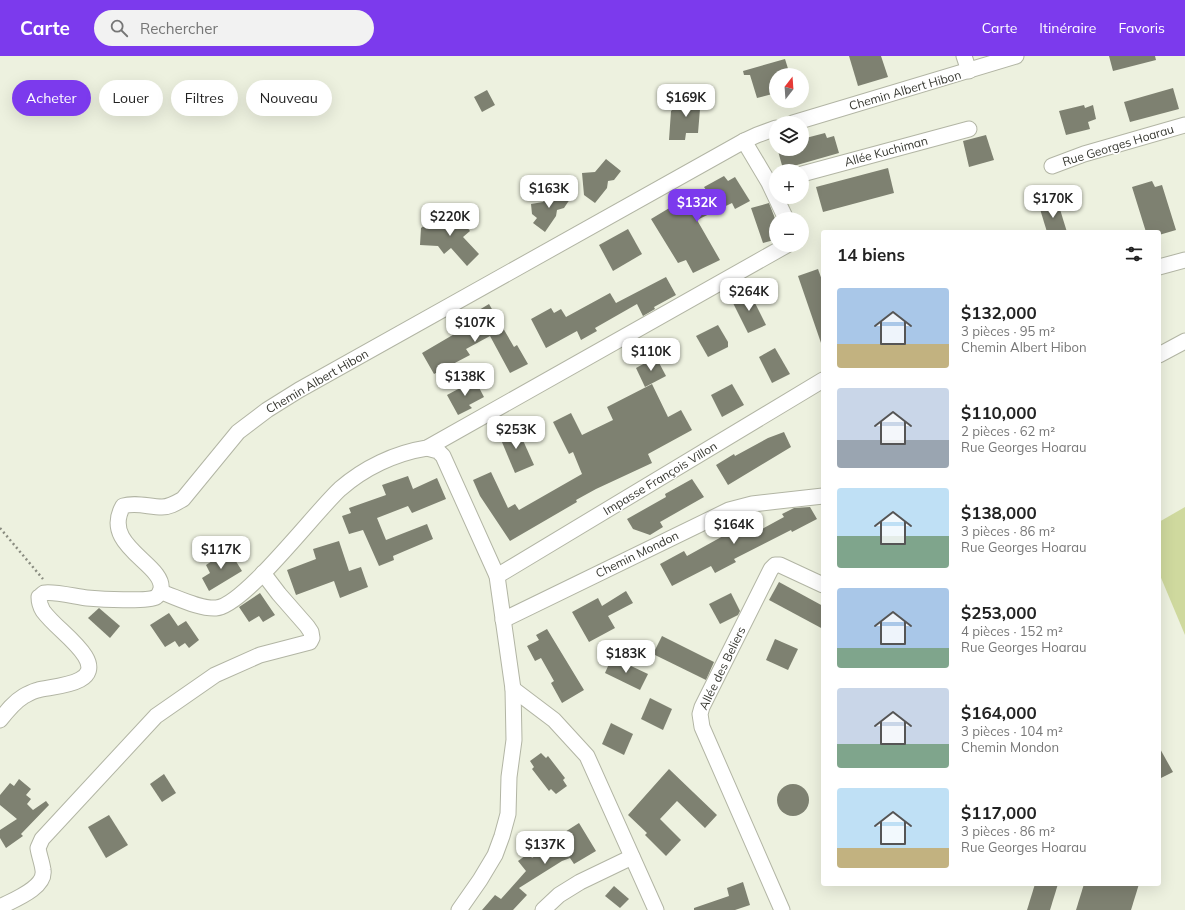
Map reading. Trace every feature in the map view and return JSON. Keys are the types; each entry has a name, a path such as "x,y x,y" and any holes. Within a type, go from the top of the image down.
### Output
{"street":[{"path":"964,56 969,71"},
{"name":"Chemin Albert Hibon","path":"809,118 1016,56"},
{"name":"Rue Georges Hoarau","path":"1052,166 1084,154 1185,125"},
{"name":"Allée Kuchiman","path":"809,172 969,129"},
{"name":"Chemin Albert Hibon","path":"161,592 161,584 156,575 127,546 121,535 118,524 119,513 123,506 131,503 162,507 173,505 183,499 238,432 267,410 299,390 744,142 769,131"},
{"path":"744,142 769,178"},
{"path":"0,720 11,706 22,697 37,690 70,684 78,681 87,673 88,666 86,657 43,611 39,602 39,597 45,593 88,598 146,600 156,597 161,592 205,608 224,607 232,602 263,573 330,499 354,478 386,460 413,450 427,448 775,252"},
{"path":"1161,266 1185,260"},
{"path":"1161,354 1185,341"},
{"name":"Impasse François Villon","path":"497,576 821,381"},
{"path":"427,448 438,451 443,456 497,576 513,689 514,740 509,777 508,814 495,855 459,910"},
{"name":"Chemin Mondon","path":"503,620 729,510 758,503 821,496"},
{"name":"Allée des Beliers","path":"782,910 702,727 700,714 702,707 771,569 780,565 821,584"},
{"path":"0,907 20,897 36,886 42,879 43,871 38,848 42,839 156,716 215,675 260,655 310,642 312,638 311,632 307,626 263,573"},
{"path":"513,689 554,720 587,756 656,910"},
{"path":"543,910 559,895 580,882 632,857"}],"path":[{"path":"0,528 55,593"}],"green space":[{"path":"1185,507 1185,635 1161,578 1161,521"}],"building":[{"path":"849,56 881,56 888,77 858,86"},
{"path":"1109,56 1155,56 1156,60 1113,71"},
{"path":"785,59 788,68 769,68 769,95 757,98 750,75 744,75 743,71"},
{"path":"1173,88 1179,109 1130,122 1124,102"},
{"path":"487,90 495,105 482,112 474,97"},
{"path":"693,91 704,103 700,109 698,133 686,133 685,140 669,140 671,111"},
{"path":"1084,105 1085,108 1093,105 1096,119 1088,122 1090,129 1066,135 1059,111"},
{"path":"825,133 827,138 834,136 839,153 800,164 782,164 779,156 809,156 809,137"},
{"path":"986,135 994,160 969,167 963,141"},
{"path":"606,159 621,171 614,180 608,181 607,188 595,203 584,195 582,173 595,172"},
{"path":"888,168 894,193 823,212 816,187"},
{"path":"724,176 728,181 735,177 750,201 735,209 732,203 697,220 720,260 693,273 686,260 678,263 651,219 681,201 684,206 708,193 704,187"},
{"path":"1152,181 1155,187 1162,185 1176,230 1161,234 1161,230 1145,230 1132,187"},
{"path":"555,188 570,199 564,208 557,210 556,216 545,232 533,223 537,218 532,214 531,204 543,202"},
{"path":"769,203 772,212 769,212 769,241 763,243 751,208"},
{"path":"1058,203 1066,230 1046,230 1040,209"},
{"path":"452,212 467,214 466,226 470,231 463,237 479,254 467,266 451,248 444,254 438,246 420,245 421,228 430,221 451,223"},
{"path":"628,229 642,254 613,271 599,245"},
{"path":"818,269 821,277 821,343 798,276"},
{"path":"666,277 676,295 654,307 655,309 643,316 637,304 595,328 597,331 581,340 577,331 546,348 531,319 551,308 554,313 561,309 566,317 610,293 616,303"},
{"path":"749,291 766,325 748,333 732,301"},
{"path":"489,304 514,347 517,345 528,364 510,373 490,336 466,349 470,355 434,374 422,353 468,326 464,319"},
{"path":"718,325 728,342 728,347 708,357 696,336"},
{"path":"775,348 790,374 772,383 759,357"},
{"path":"656,357 666,376 645,387 636,368"},
{"path":"475,380 484,397 469,405 472,408 458,415 447,395"},
{"path":"652,384 668,417 681,410 692,430 648,454 652,463 596,489 576,500 577,502 510,541 480,496 473,480 491,472 508,508 515,504 519,510 582,474 573,452 569,454 553,422 571,413 582,435 613,420 607,407"},
{"path":"732,384 744,405 722,417 711,395"},
{"path":"517,427 534,465 515,473 499,435"},
{"path":"784,432 791,447 728,485 716,465 734,454 735,456 768,438"},
{"path":"408,476 413,489 437,478 446,499 412,513 408,506 377,518 386,540 427,524 433,539 393,556 394,560 379,566 363,530 349,534 342,516 351,513 349,508 386,495 382,485"},
{"path":"692,479 704,497 660,522 663,527 650,535 633,529 627,519 666,497 665,494"},
{"path":"810,507 817,519 792,532 791,530 734,559 736,562 715,573 711,566 672,586 660,564 684,551 687,556 734,530 731,523 747,515 751,514 762,529 784,517 782,514 794,508"},
{"path":"339,541 349,571 361,567 368,587 340,598 334,581 296,595 287,570 316,559 313,549"},
{"path":"229,550 242,571 209,591 202,578 210,573 206,565"},
{"path":"779,582 821,605 821,628 769,600"},
{"path":"626,591 633,603 608,616 615,628 589,642 572,612 598,598 602,606"},
{"path":"260,593 275,615 263,622 259,616 249,622 239,607"},
{"path":"731,593 740,611 738,615 720,624 709,604"},
{"path":"99,608 120,626 110,638 88,618"},
{"path":"169,613 178,626 186,621 199,640 189,648 185,643 179,647 175,641 165,647 150,625"},
{"path":"547,629 584,690 562,703 551,683 554,681 541,658 535,661 527,646 539,640 536,635"},
{"path":"662,636 714,662 706,680 653,654"},
{"path":"775,639 798,649 788,670 766,660"},
{"path":"612,657 648,674 640,690 605,673"},
{"path":"650,698 672,709 663,730 641,719"},
{"path":"611,723 633,734 624,755 602,744"},
{"path":"1161,751 1173,772 1161,778"},
{"path":"541,753 546,758 548,756 565,778 563,780 567,786 556,794 551,789 549,791 532,769 534,767 530,761"},
{"path":"669,769 717,815 705,828 677,801 660,819 681,840 666,856 645,835 647,833 628,815"},
{"path":"164,774 176,793 162,802 150,784"},
{"path":"19,779 31,789 26,795 31,799 27,804 33,810 46,801 49,805 21,834 23,836 6,848 0,838 0,830 17,819 0,805 0,795 10,783 14,786"},
{"path":"790,784 796,784 805,788 809,800 805,812 796,816 790,816 781,812 777,803 777,797 781,788"},
{"path":"109,815 128,845 106,858 88,827"},
{"path":"579,823 596,851 574,864 570,858 562,861 519,888 527,895 513,910 482,910 495,895 501,899 526,871 518,861 529,853 532,858 559,840 557,837"},
{"path":"743,882 750,905 735,910 694,910 694,908 729,896 727,888"},
{"path":"614,886 629,899 620,908 605,896"},
{"path":"1034,886 1057,886 1050,910 1027,910"},
{"path":"1083,886 1138,886 1131,910 1076,910"}]}
